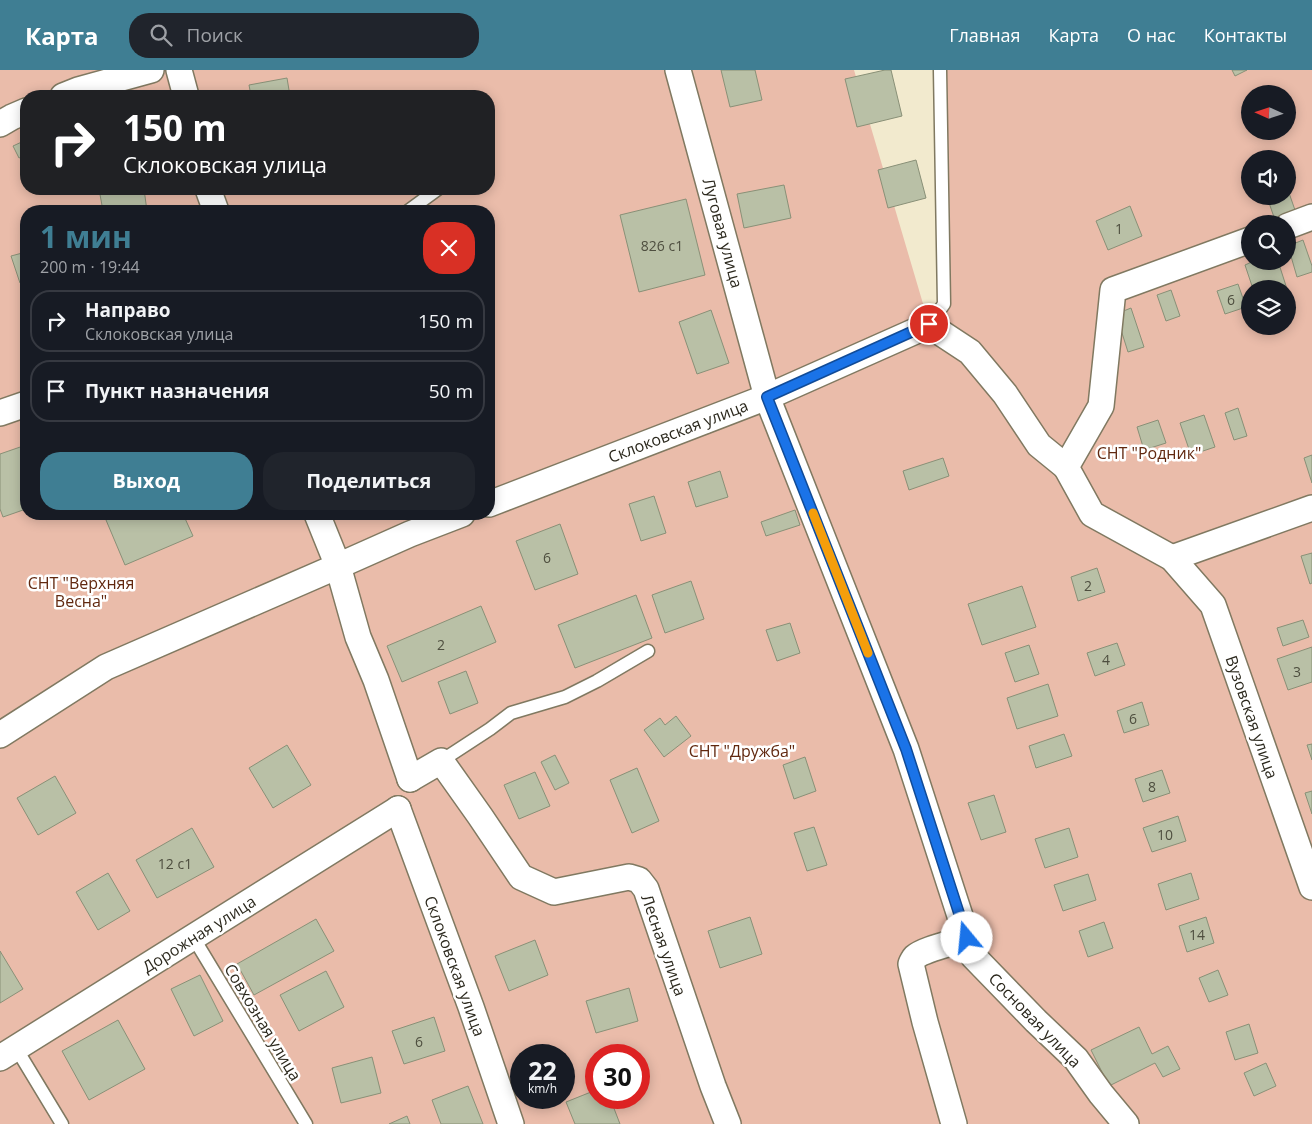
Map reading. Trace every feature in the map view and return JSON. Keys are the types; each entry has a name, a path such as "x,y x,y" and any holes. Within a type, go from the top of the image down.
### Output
{"street":[{"path":"78,90 151,70"},
{"path":"179,70 184,90"},
{"name":"Луговая улица","path":"678,70 767,397"},
{"path":"0,124 20,114"},
{"path":"1296,223 1312,217"},
{"path":"1066,466 1101,406 1113,290 1241,243"},
{"path":"929,324 970,352 1005,394 1039,445 1066,466 1092,514 1172,558 1312,508"},
{"name":"Склоковская улица","path":"495,502 767,397 929,324"},
{"name":"Сосновая улица","path":"767,397 906,749 973,956 1076,1059 1101,1094 1126,1124"},
{"path":"0,413 20,406"},
{"path":"320,520 338,566 358,636 376,680 410,779"},
{"path":"0,735 106,667 410,534 446,520"},
{"name":"Вузовская улица","path":"1172,558 1213,605 1312,887"},
{"path":"398,809 410,779 441,761"},
{"name":"Лесная улица","path":"441,761 521,877 554,892 629,877 639,880 646,889 713,1086 728,1124"},
{"name":"Склоковская улица","path":"398,809 471,1008 511,1124"},
{"name":"Дорожная улица","path":"8,1053 398,809"},
{"path":"954,1124 925,1022 911,964 914,958 928,950 967,938"}],"lane":[{"path":"929,324 944,304 940,70"},
{"path":"416,205 430,195"},
{"path":"441,761 511,713 565,697 597,681 648,651"},
{"name":"Совхозная улица","path":"193,938 306,1124"},
{"path":"8,1053 62,1124"}],"green space":[{"name":"СНТ \"Дружба\"","path":"0,70 854,70 929,324 944,304 940,70 1312,70 1312,1124 0,1124"}],"building":[{"path":"721,70 755,70 762,100 730,107"},
{"path":"891,70 902,116 857,127 845,79"},
{"path":"1232,70 1247,70 1235,76"},
{"path":"287,78 289,90 250,90 249,85"},
{"path":"20,143 20,158 19,158 13,146"},
{"path":"916,160 926,198 888,208 878,170"},
{"path":"784,185 791,218 744,228 737,194"},
{"path":"100,195 145,195 146,205 102,205"},
{"path":"686,199 705,275 639,292 620,215"},
{"path":"1270,205 1293,205 1296,213 1290,215 1273,215"},
{"path":"1130,206 1142,236 1108,250 1096,221"},
{"path":"1303,240 1312,266 1312,272 1297,277 1295,270 1296,243"},
{"path":"20,254 20,283 11,256"},
{"path":"1247,270 1281,270 1284,280 1250,280"},
{"path":"1238,284 1241,293 1241,309 1225,314 1217,291"},
{"path":"1171,290 1180,316 1166,321 1157,295"},
{"path":"1131,308 1144,347 1128,352 1116,314"},
{"path":"711,310 729,363 697,374 679,322"},
{"path":"1238,408 1247,436 1234,440 1225,413"},
{"path":"1204,415 1215,447 1191,455 1180,423"},
{"path":"1158,420 1166,443 1144,450 1137,427"},
{"path":"20,447 20,511 3,517 0,509 0,454"},
{"path":"1312,455 1312,483 1304,458"},
{"path":"943,458 949,476 909,490 903,471"},
{"path":"720,471 728,497 696,507 688,482"},
{"path":"654,496 666,533 641,541 629,504"},
{"path":"795,510 800,525 766,536 761,522"},
{"path":"106,520 186,520 193,536 125,565"},
{"path":"560,524 578,574 535,590 516,541"},
{"path":"1312,553 1312,583 1310,584 1301,556"},
{"path":"1097,568 1105,592 1078,601 1071,577"},
{"path":"691,581 704,619 665,633 652,595"},
{"path":"1022,586 1036,627 982,645 968,604"},
{"path":"636,595 652,638 575,668 558,625"},
{"path":"481,606 496,642 402,682 387,646"},
{"path":"1303,620 1309,637 1283,646 1277,628"},
{"path":"790,623 800,653 777,661 766,630"},
{"path":"1117,643 1125,665 1095,676 1087,653"},
{"path":"1029,645 1039,674 1015,682 1005,653"},
{"path":"1312,647 1312,682 1288,690 1277,659"},
{"path":"466,671 478,703 450,714 438,682"},
{"path":"1048,684 1058,716 1017,729 1007,698"},
{"path":"1142,702 1149,725 1124,733 1117,711"},
{"path":"676,716 691,736 664,757 644,730 660,718 665,725"},
{"path":"1064,734 1072,756 1036,768 1029,746"},
{"path":"1312,744 1312,760 1307,745"},
{"path":"287,745 311,785 273,808 249,768"},
{"path":"555,755 569,783 555,790 541,762"},
{"path":"805,757 816,791 794,799 783,765"},
{"path":"637,768 659,821 632,833 610,780"},
{"path":"1162,770 1170,793 1143,802 1135,779"},
{"path":"535,772 550,806 519,819 504,785"},
{"path":"55,776 76,813 38,835 17,798"},
{"path":"1312,791 1312,814 1305,793"},
{"path":"994,795 1006,832 981,840 968,803"},
{"path":"1178,816 1186,841 1152,852 1143,828"},
{"path":"814,827 827,865 807,871 794,833"},
{"path":"192,828 214,867 157,898 136,860"},
{"path":"1069,828 1078,857 1045,868 1035,839"},
{"path":"108,873 130,911 98,930 76,892"},
{"path":"1191,873 1199,899 1166,910 1158,884"},
{"path":"1088,874 1096,900 1063,911 1054,885"},
{"path":"750,917 762,954 720,968 708,931"},
{"path":"1206,917 1214,943 1187,952 1179,926"},
{"path":"316,919 334,951 254,995 237,964"},
{"path":"1104,922 1113,948 1088,957 1079,931"},
{"path":"535,940 548,975 509,991 495,956"},
{"path":"0,951 23,989 0,1003"},
{"path":"1218,970 1228,995 1209,1002 1199,978"},
{"path":"326,971 344,1007 299,1031 280,995"},
{"path":"200,975 223,1021 194,1036 171,989"},
{"path":"629,988 638,1021 596,1033 586,1001"},
{"path":"434,1017 445,1051 404,1064 392,1031"},
{"path":"118,1020 145,1069 89,1100 62,1051"},
{"path":"1249,1024 1258,1053 1235,1060 1226,1032"},
{"path":"1139,1027 1152,1054 1168,1046 1180,1069 1163,1077 1155,1063 1109,1086 1091,1050"},
{"path":"372,1057 381,1093 341,1103 332,1068"},
{"path":"1266,1063 1276,1086 1254,1096 1244,1073"},
{"path":"468,1086 483,1124 441,1124 432,1100"},
{"path":"585,1094 585,1109 614,1109 620,1124 575,1124 569,1109 575,1109 575,1098"},
{"path":"407,1116 410,1124 389,1124"}],"slow traffic":[{"path":"813,513 868,653"}],"route":[{"path":"929,324 767,397 906,749 967,938"}],"park label":[{"name":"СНТ \"Родник\"","path":"1149,453"},
{"name":"СНТ \"Верхняя Весна\"","path":"81,592"}]}
